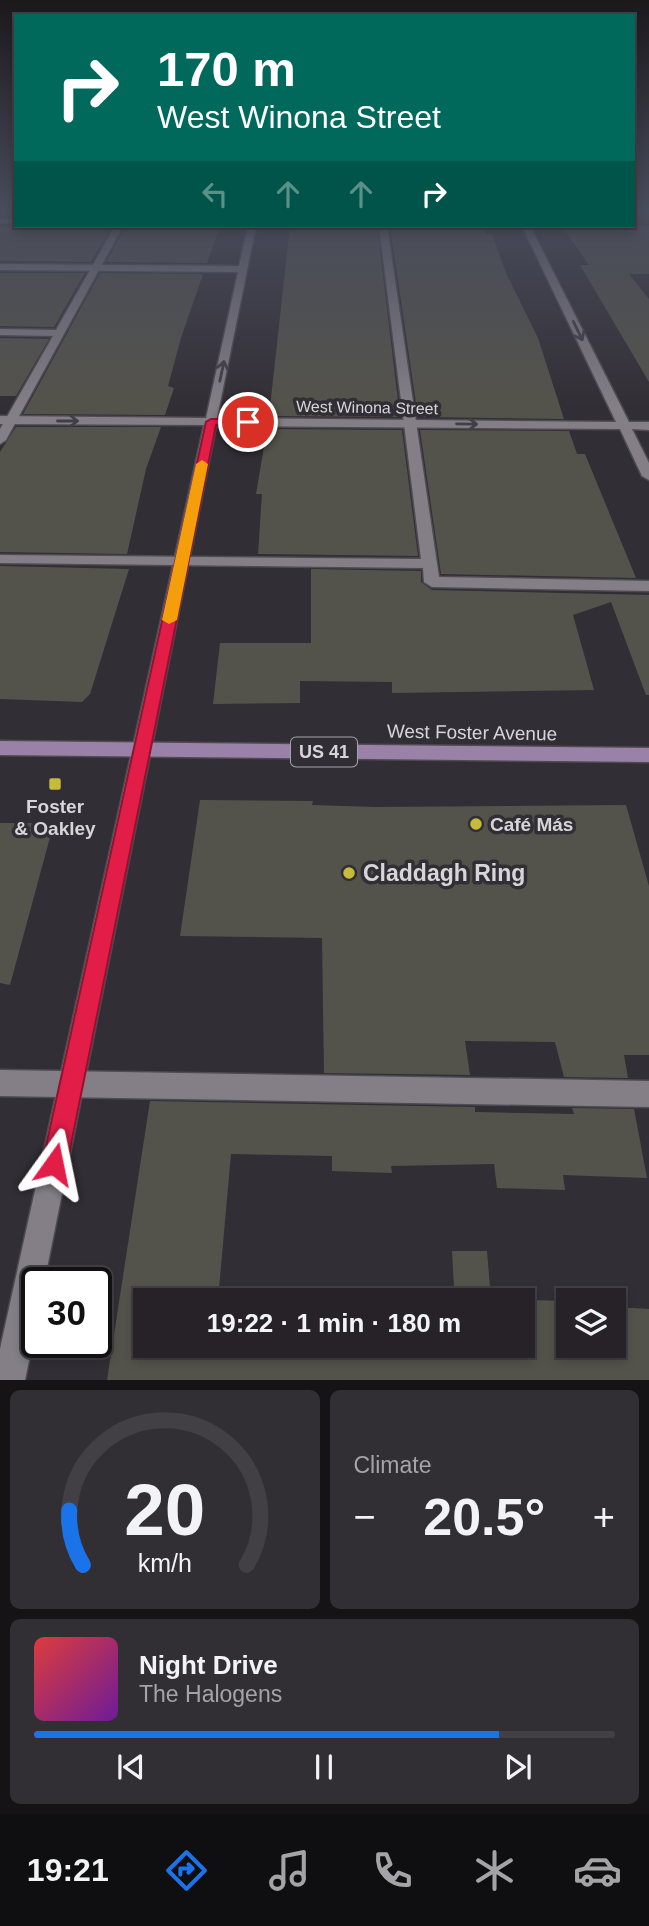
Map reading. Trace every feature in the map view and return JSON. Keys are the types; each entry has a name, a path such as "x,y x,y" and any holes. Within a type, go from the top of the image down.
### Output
{"main road":[{"name":"West Foster Avenue","path":"0,748 649,755"}],"street":[{"path":"0,440 5,420 60,333 91,277"},
{"path":"9,1380 241,277"},
{"path":"390,277 432,582 649,586"},
{"path":"551,277 649,476"},
{"path":"0,332 60,333"},
{"name":"West Winona Street","path":"5,420 649,426"},
{"path":"0,559 429,564"},
{"path":"0,1083 649,1094"}],"building":[{"path":"0,277 82,277 54,327 0,326"},
{"path":"98,277 202,277 168,386 174,388 165,415 23,414"},
{"path":"284,277 383,277 400,417 269,416"},
{"path":"398,277 508,277 538,338 564,419 418,417"},
{"path":"587,277 632,277 649,299 649,382"},
{"path":"0,338 49,339 16,396 0,396"},
{"path":"16,427 161,427 146,469 127,554 0,552 0,452"},
{"path":"267,429 402,430 418,556 258,554 262,494 256,494"},
{"path":"420,430 569,431 577,454 585,454 636,578 441,574"},
{"path":"0,566 129,569 90,694 82,702 0,699"},
{"path":"311,569 421,571 421,582 432,590 649,595 649,695 646,695 611,602 573,615 594,690 392,693 392,682 300,681 300,703 213,704 220,643 311,643"},
{"path":"200,800 313,801 312,805 375,807 626,805 649,886 649,1055 624,1055 628,1078 564,1077 555,1042 465,1041 470,1075 324,1073 322,938 180,936"},
{"path":"0,823 39,823 36,831 52,830 10,985 0,983"},
{"path":"150,1101 475,1107 475,1112 574,1114 572,1108 634,1109 647,1178 563,1175 565,1190 497,1188 494,1164 391,1166 392,1173 332,1171 332,1156 231,1154 219,1288 133,1288 133,1358 535,1358 535,1300 556,1301 556,1358 626,1358 626,1308 649,1309 649,1380 107,1380"},
{"path":"452,1251 487,1251 490,1288 425,1288 454,1287"}],"slow traffic":[{"path":"169,620 202,464"}],"place":[{"name":"Foster & Oakley","path":"55,784"},
{"name":"Café Más","path":"476,824"},
{"name":"Claddagh Ring","path":"349,873"}],"route":[{"path":"54,1164 211,422 248,422"}]}
